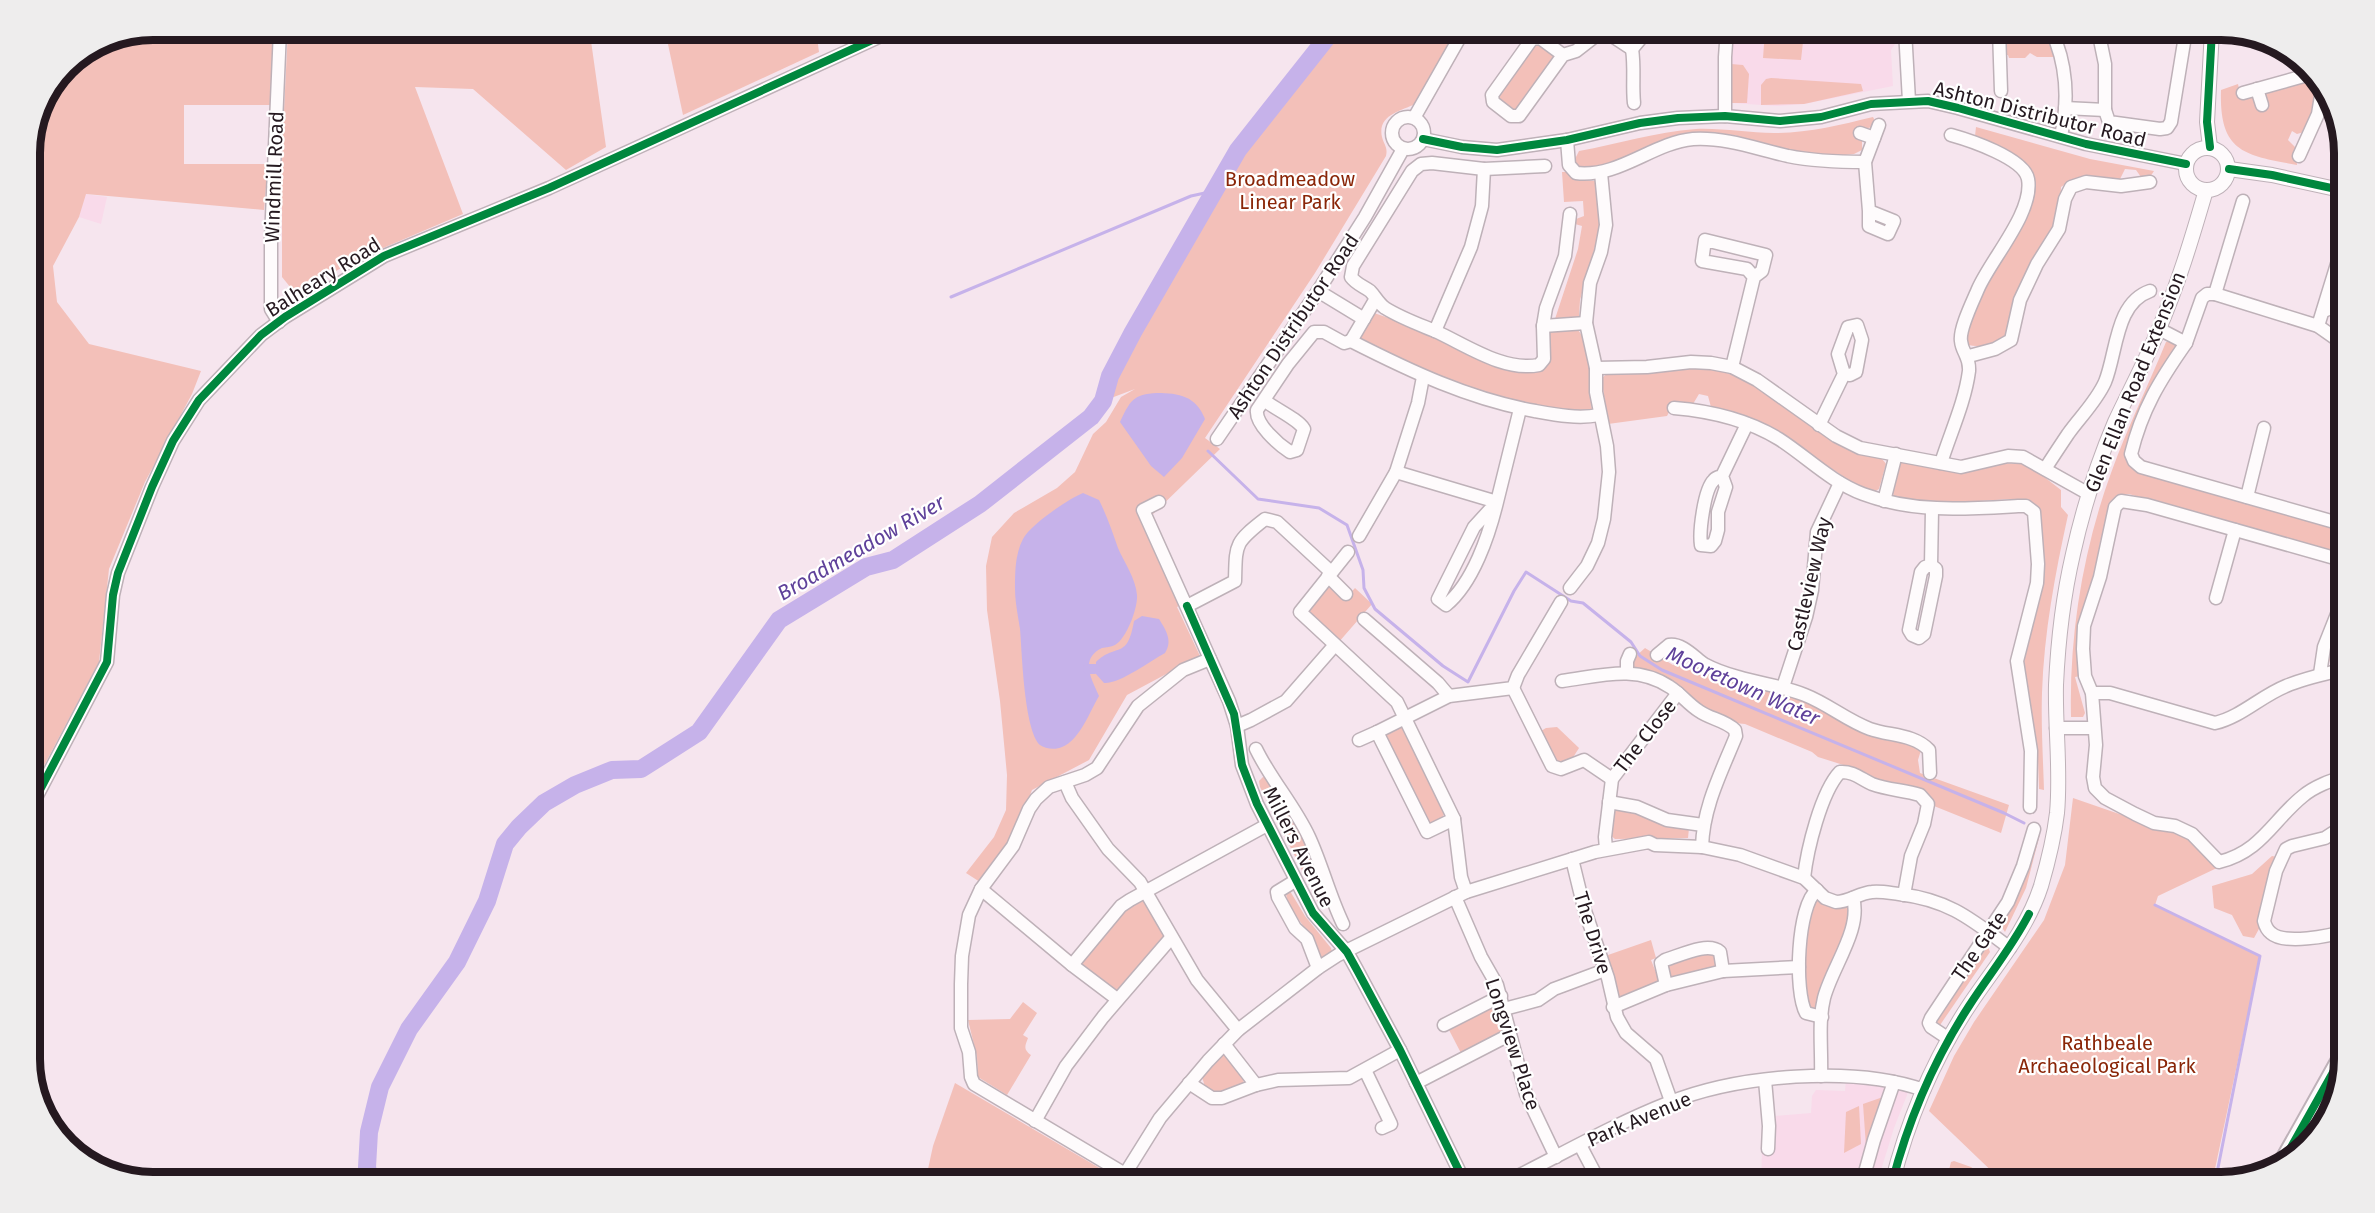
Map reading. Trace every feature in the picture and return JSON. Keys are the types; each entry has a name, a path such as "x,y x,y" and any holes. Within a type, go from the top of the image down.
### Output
{"main road":[{"path":"2290,1148 2334,1071"}],"street":[{"name":"Windmill Road","path":"279,322 271,309 271,239 280,40"},
{"name":"Balheary Road","path":"41,788 107,662 113,595 118,573 173,441 199,400 261,335 384,256 549,188 872,40"},
{"path":"1414,118 1458,40"},
{"path":"1531,40 1492,95 1493,102 1512,116 1519,116 1563,55 1576,51 1590,40"},
{"path":"1543,40 1563,55"},
{"path":"1616,40 1632,49"},
{"path":"1632,49 1640,40"},
{"path":"1725,116 1727,40"},
{"path":"1905,40 1908,101"},
{"path":"1999,40 2001,91"},
{"path":"2055,40 2062,56 2065,108 2061,136"},
{"path":"2100,40 2105,64 2104,110 2109,122 2160,129 2167,128 2171,122 2184,40"},
{"path":"2210,147 2207,94 2211,40"},
{"path":"1632,49 1636,69 1633,84 1634,103"},
{"path":"2243,93 2303,76"},
{"path":"2257,89 2262,105"},
{"path":"2299,156 2318,114 2320,100"},
{"name":"Ashton Distributor Road","path":"1423,139 1462,147 1497,150 1567,140 1640,123 1678,118 1725,116 1780,122 1821,117 1871,104 1928,101 2086,144 2186,164"},
{"path":"2065,108 2104,110"},
{"path":"1414,118 1424,129 1423,139 1417,147 1403,148 1395,142 1393,128 1399,120 1414,118"},
{"path":"1869,211 1865,162 1879,125"},
{"path":"1966,140 1972,126"},
{"path":"1860,133 1874,138"},
{"path":"1941,463 1967,381 1969,356 1961,345 1960,337 1990,264 2022,212 2028,193 2028,179 2021,167 1992,150 1951,135"},
{"path":"2292,136 2305,142"},
{"path":"1567,140 1569,165 1576,173 1590,175 1692,139 1723,140 1790,156 1865,162"},
{"path":"2204,147 2210,147 2226,157 2229,169 2224,182 2219,187 2206,190 2190,182 2186,164 2192,153 2204,147"},
{"name":"Ashton Distributor Road","path":"1217,439 1318,291 1365,217 1403,148"},
{"path":"1545,166 1484,169 1432,163 1421,164 1413,171 1351,273 1355,282 1371,292 1375,300 1401,317 1480,353 1517,364 1539,365 1544,359 1543,326 1549,295 1565,256 1570,214"},
{"path":"1435,331 1471,247 1482,206 1484,169"},
{"path":"2229,169 2334,188"},
{"path":"2132,170 2134,184"},
{"path":"1570,588 1593,555 1604,519 1609,472 1607,446 1599,415 1596,368 1586,323 1590,283 1601,252 1606,225 1601,173"},
{"path":"1969,356 1995,349 2011,340 2020,300 2037,264 2059,230 2065,199 2071,187 2086,182 2121,186 2150,182"},
{"name":"Glen Ellan Road Extension","path":"1895,1172 1924,1090 1949,1039 1969,1005 2010,948 2030,914 2040,889 2057,811 2056,728 2059,642 2073,553 2089,494 2115,423 2159,329 2188,253 2206,190"},
{"path":"2215,294 2238,205"},
{"path":"1732,367 1754,277 1762,271 1766,255 1705,240 1702,261 1747,269 1754,277"},
{"path":"2318,326 2334,274"},
{"path":"1318,291 1364,319"},
{"path":"2045,469 2068,434 2095,401 2104,383 2124,314 2142,294 2150,291"},
{"path":"2334,337 2318,326 2215,294 2207,294 2202,298 2186,343 2161,379 2146,407 2131,453 2134,461 2141,467 2334,522"},
{"path":"1264,400 1288,364 1314,332 1324,332 1344,343 1351,340 1375,300"},
{"path":"2132,305 2144,312"},
{"path":"2323,311 2334,307"},
{"path":"1543,326 1586,323"},
{"path":"2159,329 2186,343"},
{"path":"1351,340 1423,377 1483,399 1520,409 1585,418 1599,415"},
{"path":"1596,368 1647,367 1691,362 1732,367 1757,380 1819,425 1860,447 1961,467 2008,456 2023,457 2089,494"},
{"path":"1819,425 1844,374"},
{"path":"1359,536 1396,472 1418,403 1423,377"},
{"path":"1674,408 1702,404 1780,440 1840,483 1862,494 1884,501 1932,510 2018,506 2026,507 2034,512 2038,564 2035,592 2017,661 2031,751 2030,807"},
{"path":"1497,502 1474,527 1443,586 1438,599 1446,605 1458,595 1489,535 1520,409"},
{"path":"1722,476 1726,487 1718,512 1718,530 1715,541 1711,546 1701,545 1700,534 1708,488 1714,479 1722,476 1747,424"},
{"path":"2247,496 2264,428"},
{"path":"1884,501 1896,454"},
{"path":"1396,472 1497,502"},
{"name":"Castleview Way","path":"1783,687 1810,599 1817,532 1840,483"},
{"path":"2334,558 2132,501 2121,501 2115,507 2100,577 2084,626 2083,649 2085,676 2092,693 2096,745 2092,777 2095,788 2105,798 2135,814 2154,823 2175,826 2192,834 2219,862 2232,859 2259,842 2301,797 2334,780"},
{"name":"Millers Avenue","path":"1159,502 1143,510 1229,701 1237,726 1239,751 1246,778 1267,825 1313,913 1347,952 1400,1050 1460,1172"},
{"path":"1931,565 1932,510"},
{"path":"1188,606 1235,581 1234,553 1239,543 1265,519 1276,522 1346,594"},
{"path":"2216,598 2235,530"},
{"path":"1329,574 1348,552"},
{"path":"1931,565 1936,569 1936,576 1924,634 1919,638 1912,635 1909,630 1921,572 1925,567 1931,565"},
{"name":"Longview Place","path":"1329,574 1300,612 1334,646 1393,698 1405,717 1454,819 1461,895 1503,1003 1509,1035 1526,1094 1556,1157"},
{"path":"1561,602 1518,675 1513,688 1552,766 1561,769 1584,760 1612,779 1605,837 1606,849"},
{"path":"1364,619 1438,683 1449,696"},
{"path":"2320,674 2324,647 2334,622"},
{"path":"1657,654 1671,644 1677,645 1705,664 1727,674 1807,695 1849,721 1873,730 1922,741 1929,750 1930,773"},
{"path":"1237,726 1286,701 1334,646"},
{"path":"1626,672 1630,654"},
{"path":"1122,1172 974,1083 971,1077 969,1052 960,1020 961,984 969,915 981,889 1013,846 1029,809 1036,799 1049,787 1085,775 1097,768 1127,719 1138,706 1183,670 1210,658"},
{"path":"2092,693 2110,693 2215,723 2227,720 2285,686 2334,671"},
{"name":"The Close","path":"1562,681 1633,672 1659,680 1698,711 1730,725 1735,730 1736,736 1709,802 1703,825 1702,847"},
{"path":"1359,740 1449,696 1513,688"},
{"name":"The Close","path":"1612,779 1678,693"},
{"path":"2056,728 2094,728"},
{"path":"1377,732 1427,832 1454,819"},
{"path":"1256,749 1266,769 1295,809 1309,837 1343,924"},
{"path":"1246,778 1266,769"},
{"path":"1804,878 1813,831 1825,799 1836,776 1840,772 1850,772 1870,783 1891,790 1914,793 1925,799 1927,811 1911,856 1904,895"},
{"path":"1065,782 1072,798 1108,849 1140,882 1197,980 1238,1030"},
{"path":"1609,802 1637,807 1667,820 1703,825"},
{"path":"1072,965 1121,906 1267,825"},
{"path":"2334,832 2325,838 2286,849 2276,871 2264,921 2271,934 2277,937 2312,938 2334,933"},
{"name":"The Gate","path":"1949,1039 1931,1028 1929,1023 1952,984 2008,902 2023,866 2028,836"},
{"path":"1126,1172 1161,1118 1224,1044 1238,1030 1318,968 1461,895 1606,849 1649,842 1702,847 1740,855 1804,878 1825,898 1836,902 1871,892 1926,899 1958,910 2010,948"},
{"name":"The Drive","path":"1572,859 1584,908 1605,970 1613,1007 1626,1033 1656,1059 1671,1101"},
{"name":"Millers Avenue","path":"1295,881 1277,892 1278,897 1295,928 1307,939 1318,968"},
{"path":"981,889 1072,965 1117,999"},
{"path":"1817,890 1813,893 1805,916 1799,967 1803,1007 1806,1013 1822,1017"},
{"path":"1821,1076 1824,999 1830,978 1849,937 1854,919 1853,898"},
{"path":"1313,913 1333,902"},
{"path":"1035,1121 1066,1066 1117,999 1171,938"},
{"path":"1666,985 1661,963 1705,949 1712,948 1720,952 1723,971"},
{"path":"1613,1007 1666,985 1723,971 1799,967"},
{"path":"1444,1025 1503,1003 1538,1000 1554,989 1605,970"},
{"path":"1416,1083 1509,1035"},
{"path":"1224,1044 1256,1085"},
{"path":"1189,1083 1212,1098 1222,1098 1256,1085 1294,1078 1349,1078 1400,1050"},
{"path":"1365,1070 1391,1124 1382,1128"},
{"name":"Park Avenue","path":"1526,1172 1671,1101 1715,1089 1765,1080 1852,1076 1894,1082 1924,1090"},
{"path":"1765,1080 1769,1126 1768,1149"},
{"path":"1866,1172 1894,1082"},
{"path":"1580,1145 1594,1172"}],"shaded area":[{"path":"1733,40 1896,40 1891,50 1893,86 1804,104 1777,106 1731,103"},
{"path":"85,194 107,197 101,224 79,217"},
{"path":"1157,393 1186,397 1197,405 1205,419 1182,458 1164,477 1151,466 1120,422 1133,400 1142,395"},
{"path":"1083,493 1099,500 1134,583 1137,600 1134,614 1124,636 1113,646 1102,648 1091,658 1089,670 1099,696 1084,724 1068,743 1060,748 1051,749 1040,745 1030,724 1016,599 1016,564 1020,545 1027,533 1050,513"},
{"path":"1142,616 1159,619 1162,623 1168,640 1165,653 1118,680 1104,683 1096,674 1096,662 1124,646 1128,641 1134,621"},
{"path":"1846,1080 1909,1090 1880,1172 1761,1172 1763,1117 1811,1113 1812,1096 1816,1090 1845,1091"}],"green space":[{"path":"154,40 273,40 271,105 184,105 184,164 268,164 264,210 86,194 79,217 53,266 57,302 89,344 201,371 192,394 145,482 109,569 99,662 41,771 41,146 44,124 56,97 69,79 91,60 110,49 139,41"},
{"path":"288,40 597,40 591,41 606,147 566,170 473,89 415,87 463,214 362,257 295,293 282,277 282,151"},
{"path":"667,40 817,40 819,52 683,115"},
{"name":"Broadmeadow Linear Park","path":"1325,40 1450,40 1415,104 1391,115 1383,124 1381,130 1386,156 1315,273 1205,438 1220,449 1152,515 1189,600 1177,607 1200,656 1127,695 1089,760 1032,790 1010,847 980,882 966,873 994,837 1006,810 1007,775 1000,701 987,610 986,566 992,537 1014,513 1057,488 1075,472 1093,434 1106,422 1121,397 1135,389 1103,401 1110,376 1133,329 1238,150"},
{"path":"1764,40 1803,42 1801,60 1763,58"},
{"path":"2003,40 2048,40 2054,57 2037,57 2030,53 2025,58 2009,58 2008,55 2003,55"},
{"path":"1536,42 1552,51 1556,58 1514,112 1495,99"},
{"path":"1731,64 1743,65 1749,74 1747,103 1731,103"},
{"path":"1766,79 1861,84 1863,91 1804,104 1761,105 1761,85"},
{"path":"2306,79 2317,94 2313,115 2304,132 2297,134 2292,131 2288,140 2296,148 2297,165 2249,153 2238,147 2230,138 2222,111 2221,90 2238,84 2241,97 2264,99 2265,93"},
{"path":"1873,117 1875,121 1871,127 1866,129 1862,140 1862,150 1854,154 1807,155 1734,135 1701,133 1597,168 1582,169 1577,165 1575,159 1579,151 1651,135 1696,129 1787,133 1824,128"},
{"path":"1976,127 2090,159 2154,171 2150,177 2141,177 2136,170 2125,169 2119,181 2082,179 2074,180 2061,187 2060,208 2050,233 2023,279 2013,304 2009,328 2002,340 1977,346 1968,345 1966,337 1973,316 1985,285 2032,201 2034,182 2030,168 2009,152 1978,139 1975,136"},
{"path":"1562,172 1567,172 1580,180 1595,181 1601,217 1600,229 1580,300 1579,316 1575,319 1555,319 1578,249 1582,226 1575,224 1576,219 1584,216 1583,201 1564,202"},
{"path":"1374,313 1537,368 1548,331 1577,329 1587,346 1589,356 1592,410 1586,413 1523,405 1466,389 1359,340"},
{"path":"2170,341 2175,345 2175,351 2151,387 2136,418 2126,447 2126,459 2129,465 2138,472 2334,528 2334,554 2129,494 2120,495 2111,506 2100,542 2080,676 2075,677 2085,713 2083,717 2071,717 2075,624 2093,532 2111,473 2166,342"},
{"path":"1712,368 1731,374 1761,390 1832,439 1877,456 1886,464 1879,489 1874,492 1853,483 1801,448 1711,407 1708,396 1699,394 1693,404 1673,404 1667,416 1608,424 1602,382 1603,377 1608,373"},
{"path":"1902,459 2025,464 2061,490 2061,507 2068,515 2045,648 2042,705 2044,790 2039,789 2038,759 2023,663 2044,579 2041,513 2038,506 2030,501 2011,499 1932,504 1894,497 1893,483"},
{"path":"1327,583 1345,599 1355,588 1372,604 1338,643 1307,613"},
{"path":"2334,640 2334,666 2331,665 2328,657"},
{"path":"1645,648 1673,665 1679,660 1689,668 1694,662 1731,681 1810,702 1858,731 1889,741 1916,745 1921,750 1918,760 1920,773 2009,805 2001,833 1934,806 1929,795 1924,792 1887,785 1853,768 1818,757 1812,752 1705,709 1632,665 1635,657"},
{"path":"1557,727 1579,748 1572,759 1557,763 1541,731"},
{"path":"1402,728 1444,814 1442,819 1430,824 1427,822 1385,737 1385,733"},
{"path":"1267,777 1305,836 1327,901 1324,903 1318,902 1260,787 1259,781"},
{"name":"Rathbeale Archaeological Park","path":"2073,798 2154,826 2174,829 2188,836 2219,867 2158,896 2155,905 2260,956 2214,1172 1993,1172 1929,1111 1954,1056 1974,1022 2044,920 2065,865"},
{"path":"1619,807 1689,828 1688,838 1615,839 1610,835 1613,810"},
{"path":"2037,833 2040,834 2026,888 2005,932 2001,926 2022,887"},
{"path":"2272,856 2277,857 2259,914 2260,927 2254,938 2243,936 2232,915 2214,908 2212,886 2252,874"},
{"path":"1290,891 1305,916 1331,948 1332,952 1321,960 1308,933 1288,904 1286,894"},
{"path":"1144,899 1165,936 1122,989 1115,990 1083,966 1083,960 1119,916 1136,902"},
{"path":"1820,899 1851,908 1844,937 1823,985 1816,1009 1810,1010 1804,958 1814,906 1816,900"},
{"path":"1651,940 1656,958 1651,960 1658,983 1620,998 1617,996 1605,959 1608,955"},
{"path":"1987,944 1990,952 1938,1028 1935,1021"},
{"path":"1705,953 1715,953 1716,967 1668,977 1666,965 1668,963"},
{"path":"1023,1002 1037,1013 1023,1035 1028,1038 1025,1047 1031,1055 1007,1095 978,1077 977,1057 968,1020 1010,1019"},
{"path":"1494,1004 1498,1007 1502,1034 1462,1055 1448,1028"},
{"path":"1223,1054 1227,1054 1243,1078 1244,1085 1222,1095 1206,1090 1202,1077"},
{"path":"955,1083 1106,1172 927,1172 933,1146"},
{"path":"1883,1097 1868,1145 1866,1146 1863,1104"},
{"path":"1859,1106 1861,1144 1844,1153 1846,1112"},
{"path":"1951,1162 1971,1167 1978,1172 1948,1172"}],"waterway":[{"name":"Broadmeadow River","path":"368,1172 369,1132 380,1087 409,1029 457,962 487,901 505,844 519,827 544,803 575,785 612,770 641,769 699,732 779,620 866,567 893,560 980,504 1091,417 1103,401 1110,376 1133,332 1238,150 1325,40"},
{"path":"951,297 1191,196 1214,191"},
{"name":"Mooretown Water","path":"1208,451 1258,499 1319,508 1347,525 1363,570 1364,588 1375,609 1443,666 1468,682 1526,572 1571,601 1583,603 1631,642 1640,656 1662,670 2024,823"},
{"path":"1088,669 1095,669"},
{"path":"2155,905 2260,956 2217,1172"}],"cycle path":[{"path":"41,788 107,662 113,595 118,573 173,441 199,400 261,335 285,317 384,256 549,188 872,40"},
{"path":"2210,147 2207,122 2211,40"},
{"path":"1423,139 1462,147 1497,150 1567,140 1640,123 1678,118 1725,116 1780,121 1821,117 1871,104 1928,101 2086,144 2186,164"},
{"path":"2229,169 2272,175 2334,189"},
{"path":"1187,606 1234,714 1242,765 1257,804 1313,913 1347,952 1357,970 1400,1050 1460,1172"},
{"path":"1895,1172 1914,1114 1933,1069 1969,1006 2029,914"},
{"path":"2290,1148 2334,1071"}]}
